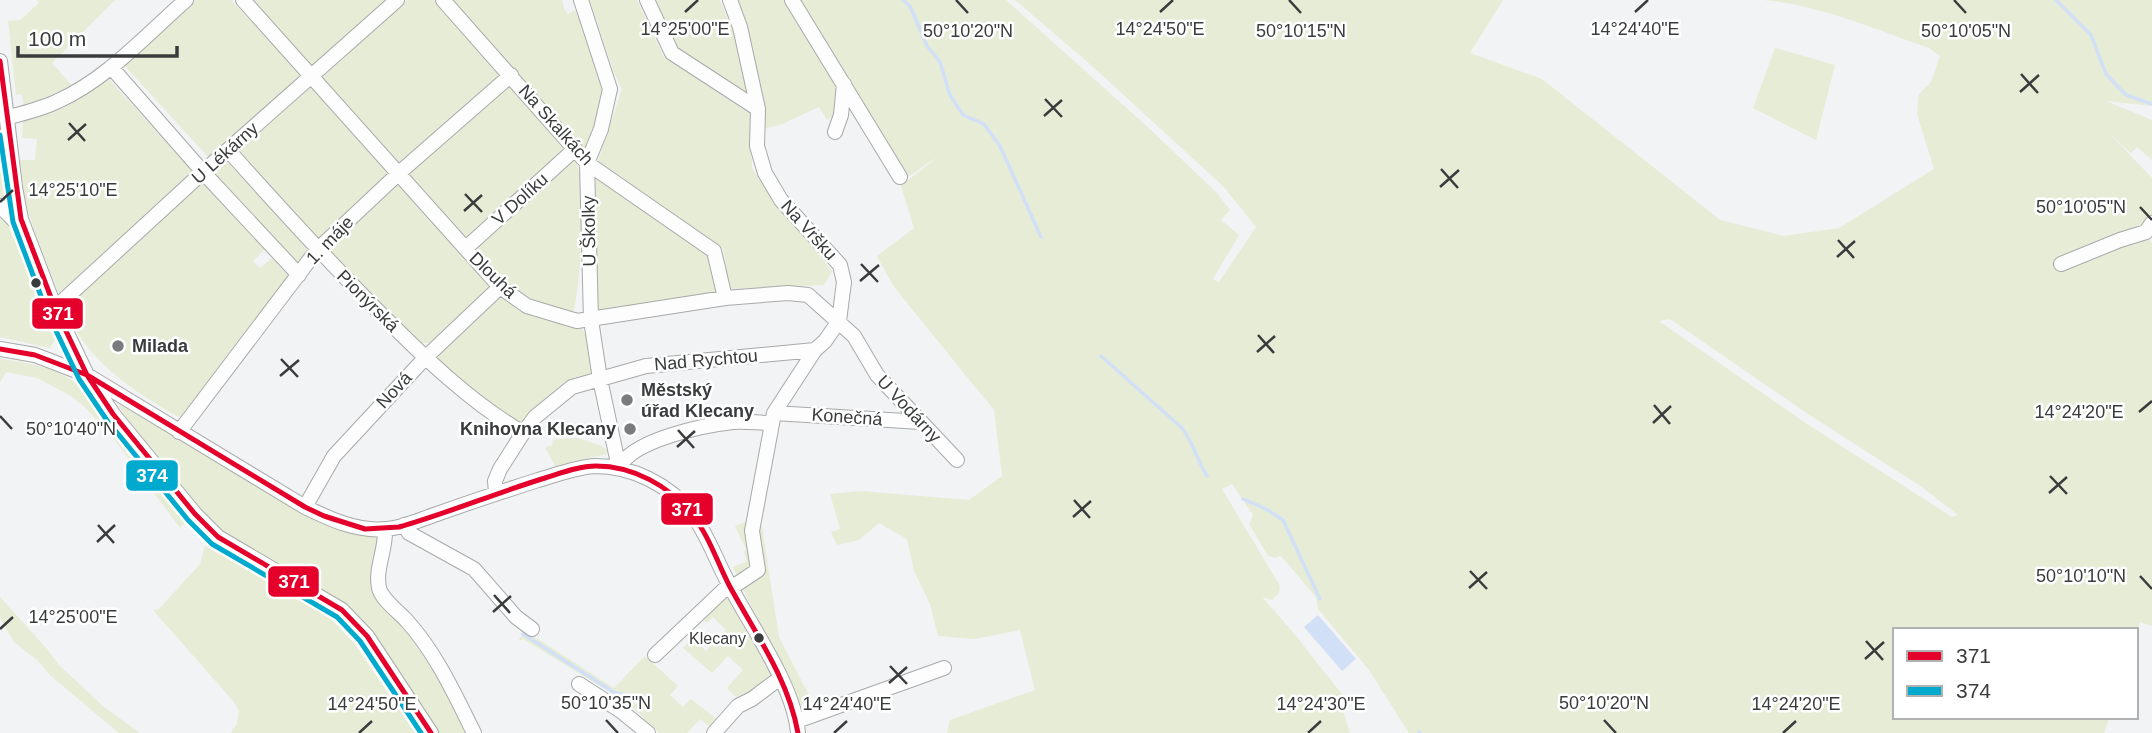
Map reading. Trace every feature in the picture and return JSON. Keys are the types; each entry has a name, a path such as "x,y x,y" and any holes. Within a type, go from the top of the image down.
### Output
{"street":[{"path":"6,118 56,102 80,90 111,67 186,0"},
{"name":"Dlouhá","path":"243,0 500,287 527,306 577,321 725,299 788,293 808,295 839,321"},
{"name":"U Lékárny","path":"55,309 203,172 397,0"},
{"name":"Na Skalkách","path":"443,0 587,163 714,251 725,299"},
{"name":"U Školky","path":"581,0 610,89 601,129 587,163 591,320 600,379 620,468"},
{"path":"648,0 672,53 758,109"},
{"name":"Na Vršku","path":"730,0 740,27 758,109 757,146 765,173 781,200 840,265 844,292 839,321"},
{"path":"792,0 900,177"},
{"path":"0,61 21,219 55,309 87,375 113,414 195,514 218,537 342,610 368,636 431,733"},
{"path":"111,67 203,172 299,275"},
{"name":"1. máje","path":"178,432 317,250 398,173 511,75"},
{"path":"835,132 841,115 844,84"},
{"name":"V Dolíku","path":"466,248 575,149"},
{"name":"Pionýrská","path":"229,150 317,250 425,358 489,413 523,433"},
{"path":"0,206 14,220 21,219"},
{"path":"2061,264 2150,231"},
{"name":"Nová","path":"305,507 334,456 425,358 500,287"},
{"path":"655,655 727,588 758,570 752,531 773,418 815,350 839,321"},
{"name":"U Vodárny","path":"839,321 854,336 877,375 957,460"},
{"path":"0,349 35,355 87,375 305,507 340,524 385,530 404,526 496,493 567,471 593,466 620,468 641,475 670,492 701,528 727,588 779,678 798,727 944,667"},
{"name":"Nad Rychtou","path":"600,379 646,366 815,350"},
{"path":"496,493 495,481 535,417 572,387 600,379"},
{"name":"Konečná","path":"620,468 623,460 632,454 668,436 734,422 773,418 921,422"},
{"path":"404,526 409,533 474,569 516,617 532,629"},
{"path":"385,530 386,540 377,572 380,592 410,623 432,656 474,733"},
{"path":"714,733 738,706 752,699 779,678"},
{"path":"579,684 621,711 648,733"}],"green space":[{"path":"37,0 115,0 52,63 75,89 24,107 22,94 16,95 8,21 20,20 39,3"},
{"path":"195,0 231,0 301,74 210,159 124,65"},
{"path":"248,0 388,0 310,69"},
{"path":"407,0 436,0 503,76 399,167 321,79"},
{"path":"452,0 562,0 568,14 576,10 605,84 590,144 585,149"},
{"path":"590,0 637,0 664,57 750,114 752,168 771,197 832,271 824,285 732,289 729,287 723,248 598,161 622,89 614,73"},
{"path":"653,0 720,0 730,25 734,23 754,99 676,47"},
{"path":"735,0 788,0 840,83 835,115 827,120 819,107 780,125 763,129 763,97"},
{"path":"795,0 1006,0 1151,130 1217,193 1230,210 1221,220 1239,235 1213,279 1219,282 1256,227 1223,186 1092,66 1015,0 1503,0 1470,53 1542,79 1720,220 1784,236 1839,228 1934,169 1917,114 1919,94 1931,82 1940,56 1929,48 1847,19 1806,7 1763,0 2152,0 2152,106 2106,101 2152,120 2152,160 2137,147 2131,153 2110,134 2152,178 2152,215 2140,231 2152,243 2152,626 2140,622 2138,628 1893,628 1893,719 2109,719 2104,733 1409,733 1369,670 1318,609 1316,597 1281,556 1268,556 1249,524 1253,515 1232,484 1222,489 1280,586 1279,593 1272,600 1262,597 1345,698 1343,711 1350,733 947,733 950,720 1035,690 1020,630 974,639 938,636 930,604 914,571 907,539 879,523 859,540 837,545 831,532 840,529 830,494 860,491 969,500 1002,476 994,410 894,287 877,256 914,228 901,186 940,155 905,179","holes":["1670,319 1808,414 1922,487 1958,515 1952,517 1807,424 1659,321"]},
{"path":"1775,48 1835,65 1816,140 1753,108"},
{"path":"107,77 193,172 59,293 24,195 20,160 35,160 37,139 22,138 23,118 79,99"},
{"path":"509,83 566,146 466,241 407,175"},
{"path":"313,85 391,173 317,241 238,152"},
{"path":"0,136 10,207 0,201"},
{"path":"574,157 579,171 583,211 581,258 573,316 529,301 507,286 473,248"},
{"path":"225,163 234,164 304,239 307,253 296,267 215,178 218,168"},
{"path":"599,176 710,252 719,294 596,313 592,185"},
{"path":"399,181 493,285 429,343 421,343 324,248"},
{"path":"203,182 265,249 253,261 260,268 272,258 290,278 229,354 182,419 131,387 99,360 75,328 67,310 74,300"},
{"path":"0,214 12,227 10,230 39,294 35,301 51,322 56,338 50,348 0,337"},
{"path":"500,293 580,325 586,336 592,376 524,425 469,390 432,353"},
{"path":"0,359 52,370 79,385 188,519 180,528 117,443 86,408 71,396 37,378 6,372 0,383"},
{"path":"122,403 372,534 378,540 371,582 373,594 404,627 428,660 467,733 439,733 373,632 349,609 220,530 196,507 118,406"},
{"path":"578,438 602,446 607,454 555,466 545,447 553,445 552,441 557,439"},
{"path":"749,520 762,527 779,637 811,699 798,707 733,567 747,561 744,552 746,550 735,526"},
{"path":"205,545 328,616 354,643 409,724 414,722 421,733 230,733 237,724 239,711 233,701 153,610 159,609 200,564"},
{"path":"0,597 59,665 104,707 140,733 119,733 14,642 0,618"},
{"path":"727,598 771,673 754,691 738,699 727,688 743,670 728,656 712,673 683,648 692,639 706,651 726,630 713,617 707,623 702,619"},
{"path":"527,632 614,688 645,656 678,686 670,695 683,707 691,699 718,720 711,728 700,719 687,733 659,733 629,704 523,639 518,641"}],"water":[{"path":"1318,615 1356,659 1342,671 1304,627"}],"waterway":[{"path":"903,0 910,6 927,46 940,62 950,95 963,115 984,124 1000,146 1041,237"},
{"path":"2056,0 2091,35 2106,74 2126,95 2152,104"},
{"path":"1101,356 1182,428 1207,476"},
{"path":"1243,499 1283,520 1320,599"},
{"path":"523,634 615,693 643,697"}],"transit line":[{"name":"371","path":"0,61 21,219 55,308 87,375 113,414 195,514 218,537 342,610 367,636 431,733"},
{"name":"374","path":"0,135 13,222 47,312 79,379 106,419 188,520 212,544 337,617 360,641 421,733"},
{"name":"371","path":"0,349 35,355 87,375 305,507 365,529 399,527 583,467 610,467 650,480 673,495 703,531 729,585 779,675 798,733"}],"place":[{"name":"Milada","path":"118,346"},
{"name":"Městský úřad Klecany","path":"627,400"},
{"name":"Knihovna Klecany","path":"630,429"},
{"name":"Klecany","path":"759,638"}]}
